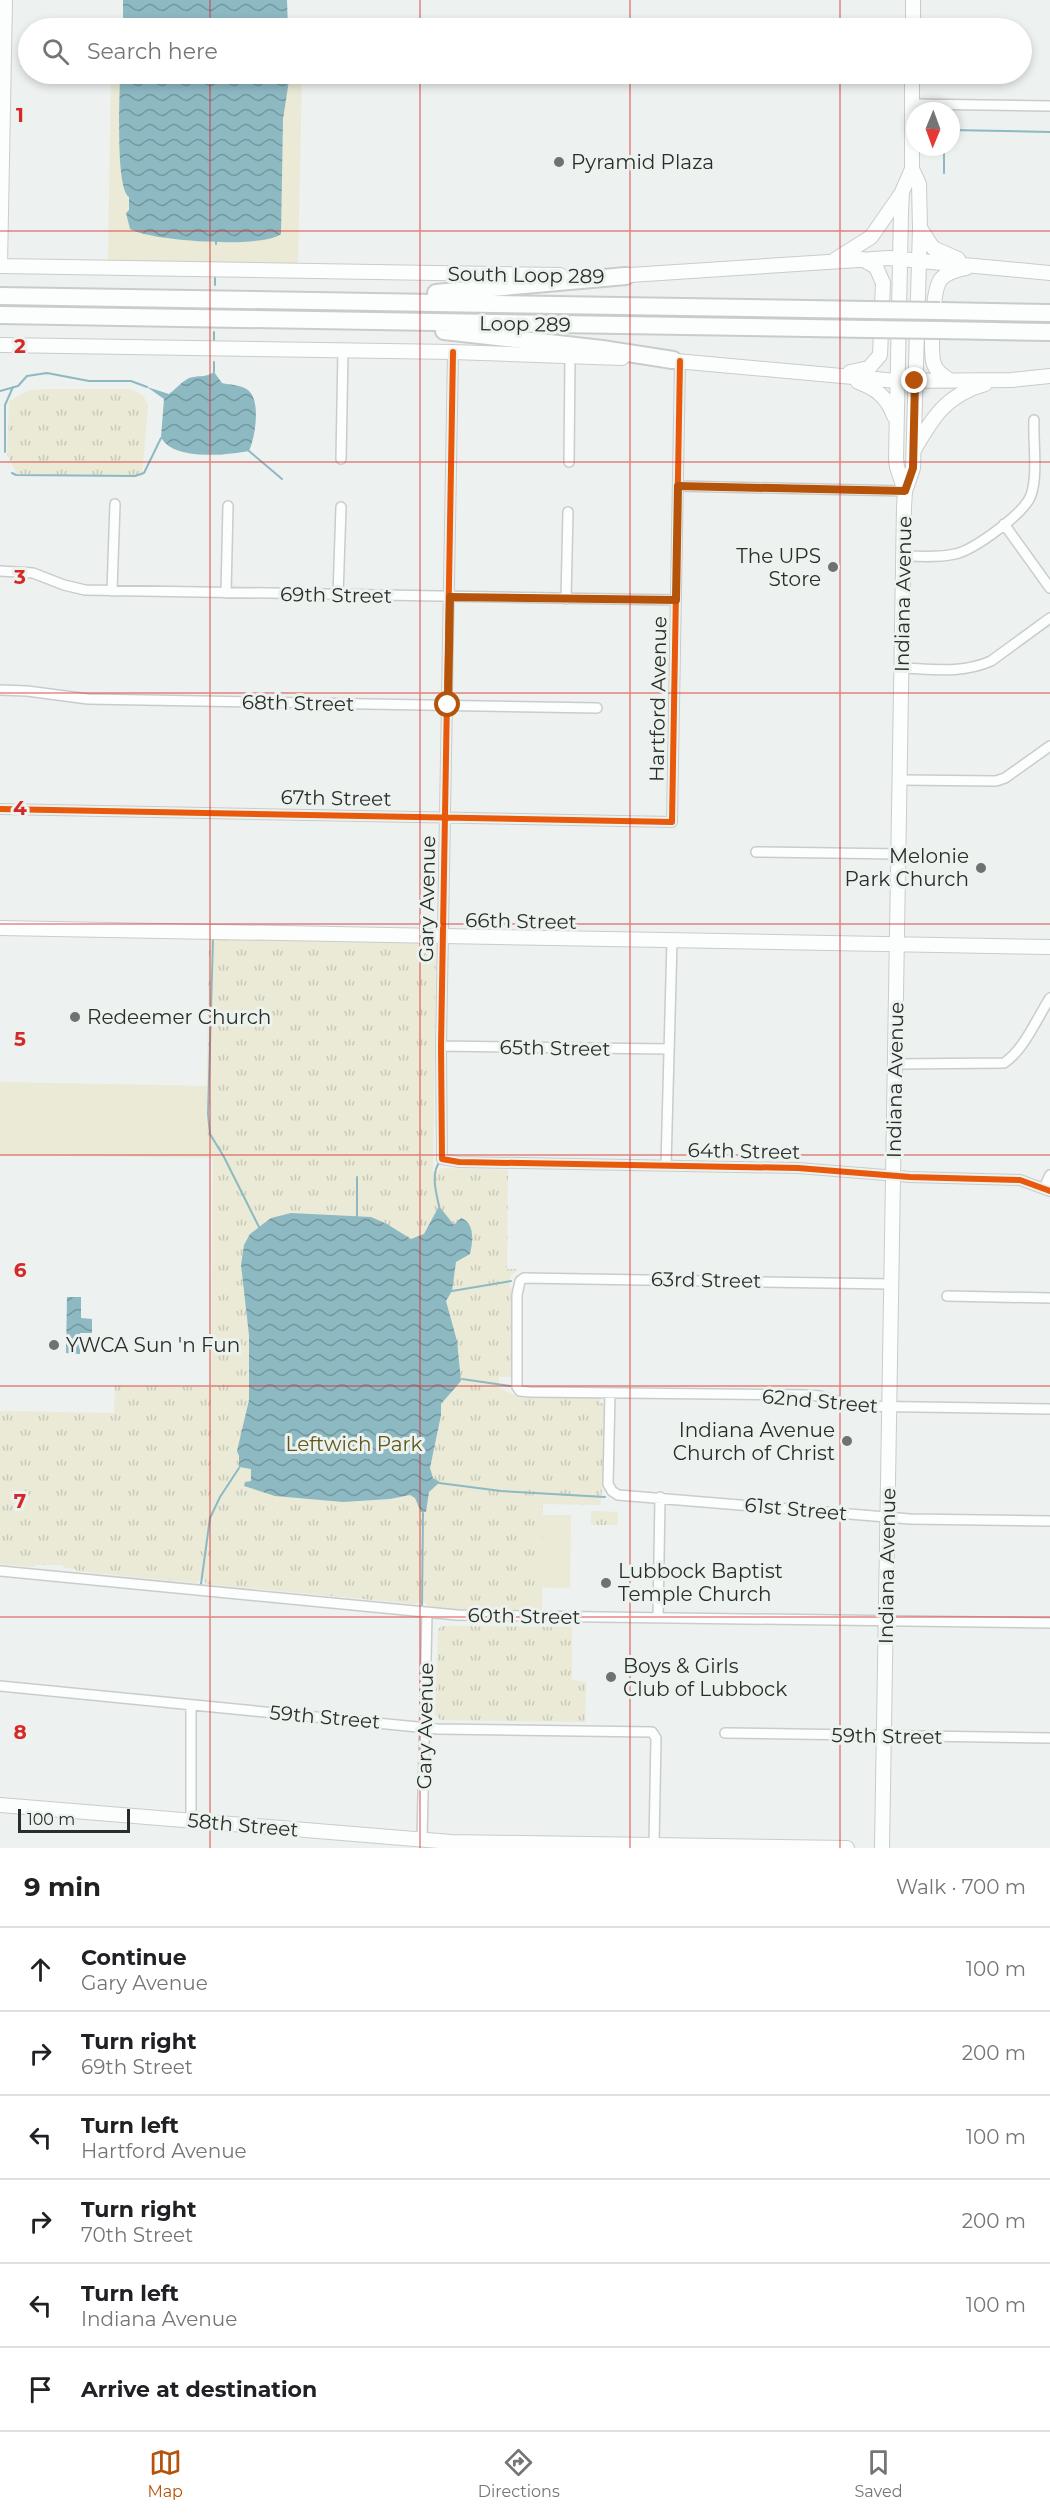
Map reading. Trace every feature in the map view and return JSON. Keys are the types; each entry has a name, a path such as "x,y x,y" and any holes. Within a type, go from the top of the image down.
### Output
{"highway":[{"path":"239,300 477,290 626,276"},
{"name":"Loop 289","path":"0,296 1050,313"},
{"name":"Loop 289","path":"0,315 1050,332"},
{"path":"375,321 677,360"}],"main road":[{"path":"0,266 5,0"},
{"path":"913,0 913,18"},
{"name":"Indiana Avenue","path":"912,84 912,102"},
{"name":"Indiana Avenue","path":"905,491 897,467 896,422 902,192 912,168 912,156"},
{"name":"Indiana Avenue","path":"882,1848 905,491 913,468 920,228 919,184 912,168"},
{"path":"834,261 871,237 887,217 902,192"},
{"path":"920,228 933,248 977,266"},
{"path":"833,374 869,368 880,355 883,283 876,267 862,259"},
{"name":"South Loop 289","path":"0,266 626,276 862,259 900,259 1050,273"},
{"path":"951,381 936,369 933,361 935,292 942,277 951,272 977,266"},
{"path":"0,345 453,352 677,360 897,381 1012,380"},
{"path":"833,374 879,391 891,408 896,422"},
{"path":"913,452 931,420 954,397 971,388 1050,376"},
{"name":"66th Street","path":"0,928 1050,947"},
{"name":"58th Street","path":"0,1805 422,1840 451,1845 847,1848"}],"street":[{"path":"960,105 1050,106"},
{"path":"341,459 344,351"},
{"name":"Gary Avenue","path":"442,1159 441,1047 453,352"},
{"path":"569,462 570,357"},
{"name":"Hartford Avenue","path":"672,822 678,486 677,360"},
{"path":"904,556 930,557 958,553 1004,524 1026,505 1032,493 1034,420"},
{"path":"678,486 905,491"},
{"path":"112,591 115,504"},
{"path":"226,593 228,506"},
{"path":"338,595 341,507"},
{"path":"566,599 568,512"},
{"path":"1004,524 1050,588"},
{"name":"69th Street","path":"0,571 33,573 79,590 676,600"},
{"path":"902,668 958,670 981,666 991,662 1050,618"},
{"name":"68th Street","path":"0,690 88,699 597,708"},
{"path":"900,780 996,781 1005,778 1050,746"},
{"name":"67th Street","path":"0,808 672,822"},
{"path":"756,852 899,854"},
{"path":"666,1165 672,941"},
{"path":"895,1064 1009,1065 1050,998"},
{"name":"65th Street","path":"441,1047 669,1049"},
{"name":"64th Street","path":"442,1159 459,1162 798,1168 893,1176 1020,1180 1047,1190"},
{"path":"1047,1190 1050,1174"},
{"name":"63rd Street","path":"519,1389 516,1379 517,1294 522,1279 540,1277 891,1284"},
{"path":"947,1296 1050,1298"},
{"name":"62nd Street","path":"519,1389 529,1392 807,1395 851,1406 1050,1409"},
{"name":"61st Street","path":"610,1393 608,1484 615,1493 888,1517 1050,1521"},
{"path":"658,1618 660,1497"},
{"name":"60th Street","path":"0,1570 427,1613 886,1623 1050,1623"},
{"name":"Gary Avenue","path":"422,1840 427,1613"},
{"name":"59th Street","path":"0,1686 425,1727 652,1732 656,1738 654,1845"},
{"path":"190,1820 191,1705"},
{"name":"59th Street","path":"725,1733 1050,1738"}],"green space":[{"path":"111,84 302,84 298,264 108,261"},
{"path":"130,389 143,395 148,405 142,476 17,474 7,454 9,402 27,391"},
{"name":"Leftwich Park","path":"209,939 426,943 436,948 433,1171 438,1172 441,1168 508,1170 507,1269 518,1269 510,1276 510,1288 513,1288 511,1377 499,1377 499,1388 521,1398 600,1398 600,1403 605,1405 600,1505 543,1504 542,1611 442,1609 428,1606 425,1602 415,1604 206,1584 201,1578 197,1583 76,1571 76,1569 65,1568 62,1565 35,1565 34,1567 0,1564 0,1411 114,1413 115,1386 211,1387 213,1158 206,1136"},
{"path":"0,1082 207,1086 206,1136 213,1158 0,1155"},
{"path":"591,1511 618,1512 618,1525 591,1525"},
{"path":"518,1515 571,1515 570,1588 518,1587"},
{"path":"441,1626 572,1627 572,1680 586,1682 585,1722 441,1720 435,1715 438,1630"}],"water":[{"path":"123,0 287,0 288,18 123,18"},
{"path":"120,84 288,84 283,119 281,234 270,239 252,241 206,242 160,237 130,229 126,213 129,210 129,197 125,190 120,159"},
{"path":"214,372 222,383 243,388 253,396 256,420 249,451 201,455 176,450 167,445 161,437 164,399 147,387 169,394 189,378"},
{"path":"439,1206 454,1225 461,1218 466,1220 471,1228 472,1238 470,1254 456,1262 452,1291 446,1301 457,1341 461,1381 441,1404 441,1415 430,1468 433,1478 440,1482 429,1492 426,1512 421,1512 415,1498 410,1495 390,1499 343,1502 275,1496 244,1486 245,1482 251,1481 251,1469 239,1467 237,1451 249,1400 249,1335 241,1265 244,1245 250,1234 271,1218 291,1213 371,1217 411,1239 424,1234"},
{"path":"67,1297 81,1297 81,1318 92,1319 92,1333 80,1333 80,1354 66,1353"}],"waterway":[{"path":"960,130 1050,132"},
{"path":"944,156 944,173"},
{"path":"215,278 215,285"},
{"path":"214,332 214,342"},
{"path":"214,362 214,372"},
{"path":"0,391 18,386 27,376 47,373 89,381 131,381 147,387"},
{"path":"5,452 5,405 13,387"},
{"path":"12,473 16,475 135,476 144,473 161,438"},
{"path":"249,451 282,479"},
{"path":"213,939 208,1114 210,1134 259,1227"},
{"path":"439,1206 435,1176 441,1160"},
{"path":"357,1177 357,1217"},
{"path":"452,1291 511,1281"},
{"path":"462,1379 510,1386"},
{"path":"201,1584 210,1518 220,1497 239,1468"},
{"path":"439,1483 501,1491 605,1497"},
{"path":"422,1606 423,1513"}],"cycle path":[{"path":"453,352 441,1046 442,1159 459,1162 798,1168 910,1177 1020,1180 1050,1191"},
{"path":"0,809 672,822 680,361"}],"place":[{"name":"Pyramid Plaza","path":"559,162"},
{"name":"The UPS Store","path":"833,567"},
{"name":"Melonie Park Church","path":"981,868"},
{"name":"Redeemer Church","path":"75,1017"},
{"name":"YWCA Sun 'n Fun","path":"54,1345"},
{"name":"Indiana Avenue Church of Christ","path":"847,1441"},
{"name":"Lubbock Baptist Temple Church","path":"606,1583"},
{"name":"Boys & Girls Club of Lubbock","path":"611,1677"}],"route":[{"path":"448,705 450,597 676,600 678,486 905,491 913,468 915,381"}]}
